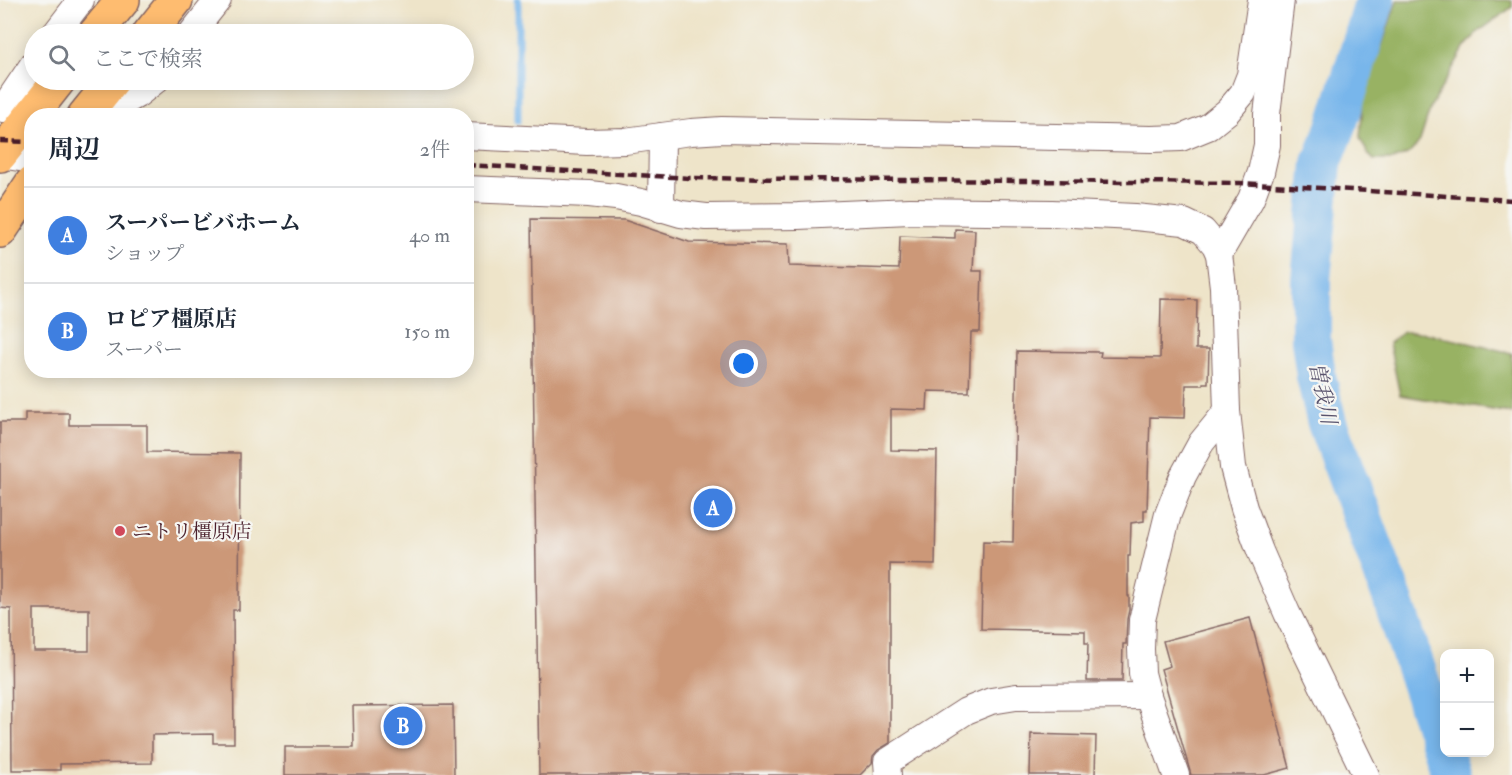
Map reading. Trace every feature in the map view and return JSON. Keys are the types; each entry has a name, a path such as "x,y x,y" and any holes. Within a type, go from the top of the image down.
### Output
{"highway":[{"path":"103,24 123,0"},
{"path":"157,24 176,0"},
{"path":"0,155 10,113 44,90"},
{"path":"0,231 24,195"}],"street":[{"path":"63,24 81,0"},
{"path":"199,24 218,0"},
{"path":"474,136 586,142 625,141 722,130 1151,140 1181,138 1208,127 1228,111 1243,93 1250,75 1261,0"},
{"path":"1220,254 1251,199 1261,172 1266,145 1281,0"},
{"path":"10,113 24,84"},
{"path":"112,101 137,95 143,90"},
{"path":"661,209 662,136"},
{"path":"0,155 24,159"},
{"path":"474,189 589,194 624,199 681,214 706,217 910,211 1097,215 1184,222 1203,231 1220,254 1227,411 1233,467 1244,508 1287,613 1366,775"},
{"path":"1176,775 1142,673 1142,620 1168,514 1183,476 1201,443 1227,411"},
{"path":"888,775 887,762 966,711 992,701 1016,697 1148,696"}],"green space":[{"path":"1397,0 1512,0 1512,7 1477,33 1465,47 1431,106 1420,141 1410,153 1393,160 1374,160 1368,154 1360,138 1363,101"},
{"path":"1403,332 1421,332 1512,353 1512,413 1400,395 1389,343"}],"building":[{"path":"531,219 624,220 689,242 788,244 789,266 899,269 900,236 955,238 955,229 975,230 973,271 982,271 980,332 971,332 969,392 928,391 927,410 891,409 891,450 937,451 935,565 890,564 890,743 878,750 873,756 872,763 860,775 539,775"},
{"path":"1161,299 1197,300 1196,349 1209,349 1208,383 1186,385 1185,418 1150,417 1147,510 1144,510 1144,521 1131,523 1130,556 1128,556 1129,610 1126,644 1123,644 1122,681 1087,681 1088,643 1085,643 1085,631 981,629 983,541 1013,542 1017,351 1101,352 1100,357 1160,358"},
{"path":"25,413 69,413 69,425 147,425 147,452 240,453 239,610 233,610 234,743 213,743 213,734 152,735 152,763 60,764 60,770 12,770 11,609 0,608 0,422 25,422","holes":["34,609 89,609 89,651 34,651"]},
{"path":"1250,618 1290,768 1264,775 1191,775 1161,669 1170,666 1163,641"},
{"path":"453,705 454,775 285,775 285,747 354,747 353,706"},
{"path":"1031,734 1096,736 1095,775 1030,775"}],"waterway":[{"path":"518,0 518,120"},
{"name":"曽我川","path":"1375,0 1337,125 1322,163 1311,279 1311,340 1316,376 1327,423 1392,597 1451,775"}],"railway":[{"path":"0,141 24,142"},
{"path":"474,165 689,178 1240,183 1512,200"}],"place":[{"name":"スーパービバホーム","path":"713,508"},
{"name":"ニトリ橿原店","path":"120,531"},
{"name":"ロピア橿原店","path":"403,726"}]}
